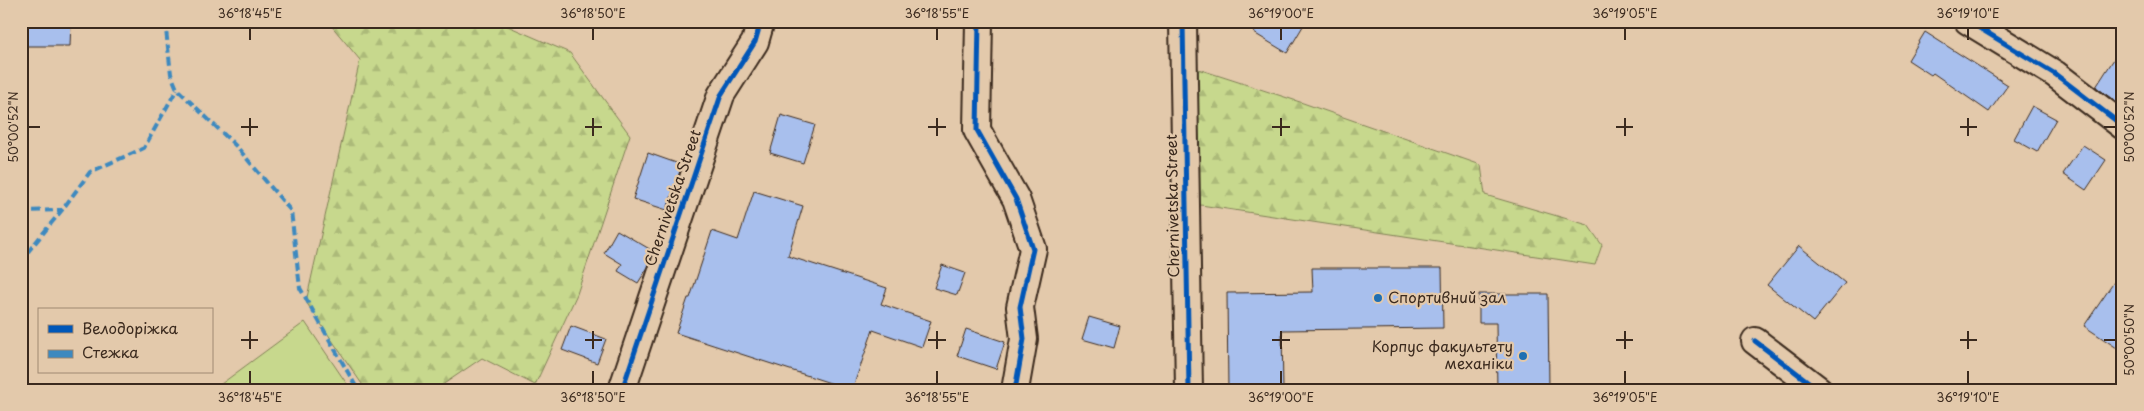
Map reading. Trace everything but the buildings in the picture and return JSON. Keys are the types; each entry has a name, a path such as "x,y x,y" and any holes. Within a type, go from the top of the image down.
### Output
{"street":[{"name":"Chernivetska Street","path":"622,390 721,95 755,42 761,21"},
{"path":"979,21 978,130 1016,199 1033,249 1020,307 1024,339 1015,390"},
{"name":"Chernivetska Street","path":"1183,21 1189,390"},
{"path":"1968,21 2055,74 2123,126"},
{"path":"1755,340 1819,390"}],"green space":[{"path":"331,21 496,21 570,53 630,135 577,294 535,385 482,358 435,390 366,390 306,302 360,60 330,24"},
{"path":"1195,68 1300,102 1481,165 1485,195 1588,225 1602,245 1595,265 1194,204"},
{"path":"305,322 351,390 214,390 217,387"}],"marked path":[{"path":"165,21 171,74 177,89 237,147 291,211 300,288 358,390"},
{"path":"21,300 27,253 90,172 144,148 177,89"},
{"path":"21,211 62,210"}],"cycle path":[{"path":"622,390 721,95 755,42 761,21"},
{"path":"979,21 977,130 1016,199 1033,249 1020,307 1024,339 1015,390"},
{"path":"1183,21 1189,390"},
{"path":"1968,21 2055,74 2123,126"},
{"path":"1755,341 1819,390"}],"place":[{"name":"Спортивний зал","path":"1378,298"},
{"name":"Корпус факультету механіки","path":"1523,356"}]}
